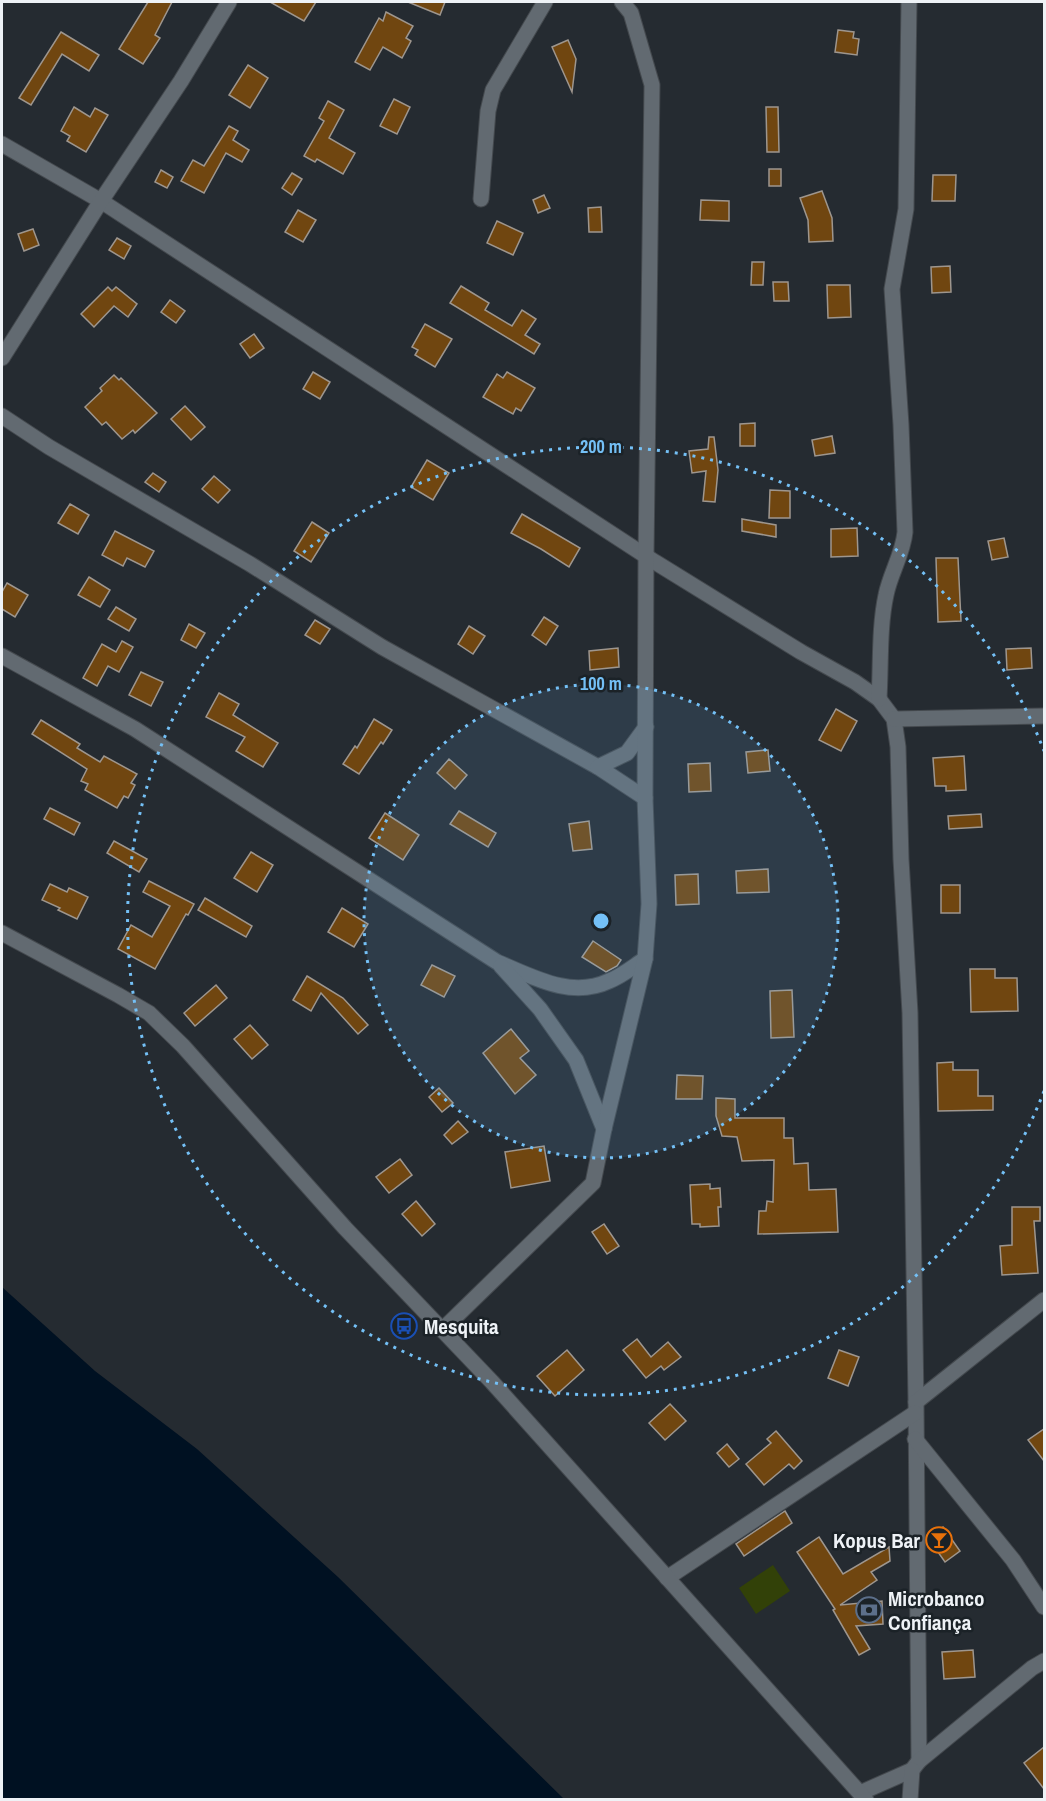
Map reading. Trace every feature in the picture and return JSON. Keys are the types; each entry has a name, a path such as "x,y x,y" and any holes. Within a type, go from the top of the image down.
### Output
{"street":[{"path":"2,358 230,2"},
{"path":"481,199 488,111 493,90 545,2"},
{"path":"442,1330 593,1183 645,959 649,904 645,798 652,86 632,13 622,2"},
{"path":"879,699 886,595 904,544 905,532 892,289 906,209 909,2"},
{"path":"2,144 101,201 646,556 879,699 894,719 898,747 901,859 910,1012 915,1407 916,1766 910,1800"},
{"path":"2,416 49,447 250,564 382,647 598,767 645,798"},
{"path":"2,656 135,729 497,962 552,985 584,989 611,981 645,959"},
{"path":"894,719 1044,716"},
{"path":"598,767 627,753 646,727"},
{"path":"2,933 149,1013 183,1046 345,1228 492,1382 863,1796 916,1766 1021,1677 1044,1661"},
{"path":"497,962 540,1009 576,1060 604,1130"},
{"path":"667,1578 915,1407 1044,1300"},
{"path":"915,1439 1013,1560 1044,1606"},
{"path":"1021,1677 1044,1672"}],"green space":[{"path":"773,1565 790,1591 756,1614 739,1588"}],"water":[{"path":"2,1287 95,1371 197,1449 338,1577 564,1799 2,1799"}],"building":[{"path":"148,2 172,2 155,35 160,38 143,64 119,49"},
{"path":"270,2 316,2 304,21"},
{"path":"408,2 445,2 440,15"},
{"path":"386,12 413,26 406,38 411,41 402,58 383,47 370,70 355,62 379,18 383,21"},
{"path":"838,30 854,32 853,38 859,39 857,55 835,52"},
{"path":"61,32 99,55 89,71 62,54 31,105 19,98"},
{"path":"568,40 576,59 572,92 552,47"},
{"path":"248,65 268,78 250,108 229,95"},
{"path":"394,99 410,107 397,134 380,126"},
{"path":"328,101 344,110 329,138 355,153 343,174 317,159 315,162 304,156 324,121 319,118"},
{"path":"74,107 90,117 95,108 108,115 86,152 67,141 70,136 61,131"},
{"path":"766,107 778,107 779,152 767,152"},
{"path":"229,126 238,131 233,140 249,150 242,162 226,153 204,193 181,181 193,160 204,166"},
{"path":"769,169 781,169 781,186 769,186"},
{"path":"161,170 173,177 167,188 155,182"},
{"path":"292,173 302,179 292,195 282,188"},
{"path":"933,175 956,175 955,201 932,201"},
{"path":"822,191 832,218 833,241 809,242 808,220 800,198"},
{"path":"544,195 550,208 538,213 533,200"},
{"path":"701,200 729,201 729,221 700,220"},
{"path":"601,207 602,232 589,232 588,208"},
{"path":"298,210 316,220 303,242 285,232"},
{"path":"497,221 523,233 513,255 487,243"},
{"path":"33,229 39,245 24,251 18,234"},
{"path":"117,238 131,246 124,259 109,250"},
{"path":"752,262 764,262 763,285 751,285"},
{"path":"950,266 951,292 932,293 931,267"},
{"path":"773,282 788,282 789,301 774,301"},
{"path":"827,285 850,285 851,317 828,318"},
{"path":"461,286 489,303 485,310 512,326 522,310 536,319 525,335 540,344 534,354 450,303"},
{"path":"108,287 112,291 116,287 137,304 128,317 114,306 94,327 81,314"},
{"path":"170,300 185,311 176,323 161,312"},
{"path":"425,324 452,339 435,367 415,355 418,350 412,347"},
{"path":"254,334 264,348 250,358 240,344"},
{"path":"313,372 330,382 320,399 303,389"},
{"path":"507,372 535,388 521,411 516,408 513,414 483,397 497,374 503,378"},
{"path":"114,375 119,380 121,378 157,413 135,433 133,430 122,439 106,422 102,425 85,407 102,391 100,388"},
{"path":"185,406 205,427 191,440 171,419"},
{"path":"755,423 755,446 740,446 740,424"},
{"path":"832,436 835,453 815,456 812,440"},
{"path":"709,437 714,437 718,470 715,502 703,501 706,471 692,473 689,451 708,449"},
{"path":"427,460 449,473 433,500 411,487"},
{"path":"153,473 166,482 159,492 145,482"},
{"path":"214,476 230,490 218,503 202,489"},
{"path":"770,490 790,491 790,518 769,518"},
{"path":"70,504 89,515 78,534 58,523"},
{"path":"522,514 580,548 569,567 511,533"},
{"path":"742,519 776,525 776,537 742,531"},
{"path":"312,522 329,533 311,562 294,551"},
{"path":"857,528 858,556 831,557 831,529"},
{"path":"115,531 154,551 145,567 127,558 123,566 102,555"},
{"path":"1004,538 1008,557 992,560 988,541"},
{"path":"936,558 958,558 961,621 938,622"},
{"path":"89,577 110,590 100,607 78,595"},
{"path":"7,583 28,595 15,617 2,609 2,592"},
{"path":"116,607 136,619 129,631 108,619"},
{"path":"544,617 558,626 546,645 532,635"},
{"path":"315,620 330,629 320,644 305,635"},
{"path":"189,624 205,633 196,648 181,640"},
{"path":"469,626 485,636 473,654 458,644"},
{"path":"122,641 133,647 119,672 108,666 97,686 83,678 102,644 116,652"},
{"path":"618,648 619,667 590,670 589,651"},
{"path":"1031,648 1032,668 1007,670 1006,649"},
{"path":"141,672 163,682 151,706 129,695"},
{"path":"219,693 239,704 233,715 278,743 263,767 236,751 245,737 206,717"},
{"path":"836,709 857,721 841,751 819,740"},
{"path":"374,719 392,730 359,774 343,764 355,746 357,748"},
{"path":"41,720 80,744 77,748 100,762 104,756 137,774 131,783 135,785 128,798 124,796 117,808 85,790 88,784 81,781 87,769 32,734"},
{"path":"768,750 770,771 748,773 746,752"},
{"path":"964,756 966,790 946,791 946,786 935,786 933,758"},
{"path":"449,759 467,775 455,789 437,773"},
{"path":"710,763 711,791 689,792 688,764"},
{"path":"50,808 80,823 74,835 44,819"},
{"path":"459,811 496,833 488,847 450,824"},
{"path":"385,813 419,835 403,860 369,838"},
{"path":"981,814 982,827 949,829 948,816"},
{"path":"589,821 592,849 573,851 569,824"},
{"path":"114,841 147,859 139,872 107,853"},
{"path":"251,852 273,865 257,892 234,878"},
{"path":"768,869 769,892 737,893 736,871"},
{"path":"698,874 699,904 676,905 675,875"},
{"path":"149,881 194,904 155,969 118,949 131,925 152,937 170,906 143,892"},
{"path":"50,884 67,892 69,888 88,897 77,919 42,900"},
{"path":"941,885 960,885 960,913 941,913"},
{"path":"205,898 252,926 246,937 198,910"},
{"path":"342,908 368,924 354,947 328,932"},
{"path":"593,941 621,960 617,966 606,972 582,957"},
{"path":"432,965 455,976 444,997 421,985"},
{"path":"970,969 995,969 995,978 1017,978 1018,1011 971,1012"},
{"path":"307,976 343,998 368,1025 358,1034 321,993 311,1011 293,1000"},
{"path":"216,985 227,998 195,1026 184,1013"},
{"path":"792,990 794,1037 771,1038 770,991"},
{"path":"250,1025 268,1045 252,1059 234,1039"},
{"path":"511,1029 529,1051 520,1058 536,1075 515,1094 483,1053"},
{"path":"953,1062 953,1070 978,1070 978,1096 993,1096 993,1110 938,1111 937,1063"},
{"path":"677,1075 703,1076 702,1099 676,1099"},
{"path":"439,1088 453,1103 442,1112 429,1097"},
{"path":"716,1098 735,1099 735,1118 784,1118 784,1138 793,1138 794,1164 808,1163 809,1190 836,1189 838,1232 758,1234 759,1211 766,1211 767,1201 773,1202 774,1160 742,1161 737,1137 722,1136 716,1116"},
{"path":"458,1121 468,1132 452,1144 444,1135"},
{"path":"544,1146 550,1181 511,1188 505,1152"},
{"path":"400,1159 412,1175 389,1193 376,1177"},
{"path":"710,1184 710,1189 720,1188 719,1226 700,1227 700,1224 692,1224 690,1185"},
{"path":"416,1201 435,1224 422,1236 402,1214"},
{"path":"1012,1207 1040,1207 1040,1221 1034,1221 1038,1273 1002,1275 1000,1246 1012,1245"},
{"path":"604,1224 619,1246 607,1254 592,1232"},
{"path":"637,1339 651,1357 668,1342 681,1357 664,1370 661,1366 646,1378 623,1350"},
{"path":"567,1350 584,1370 555,1396 537,1376"},
{"path":"839,1350 859,1357 848,1386 828,1378"},
{"path":"670,1404 686,1421 665,1440 649,1423"},
{"path":"1044,1429 1044,1461 1028,1440"},
{"path":"776,1431 802,1461 794,1469 789,1464 764,1485 746,1464 771,1443 767,1439"},
{"path":"727,1444 739,1459 729,1467 717,1453"},
{"path":"785,1511 792,1523 744,1556 736,1544"},
{"path":"943,1527 960,1551 945,1562 928,1538"},
{"path":"819,1537 843,1574 889,1547 890,1561 871,1572 877,1580 840,1605 882,1601 883,1624 856,1626 870,1649 859,1655 833,1610 835,1609 797,1552"},
{"path":"973,1650 975,1677 944,1679 942,1652"},
{"path":"1044,1747 1044,1789 1024,1763"}],"place":[{"name":"Mesquita","path":"404,1326"},
{"name":"Kopus Bar","path":"939,1540"},
{"name":"Microbanco Confiança","path":"869,1610"}]}
